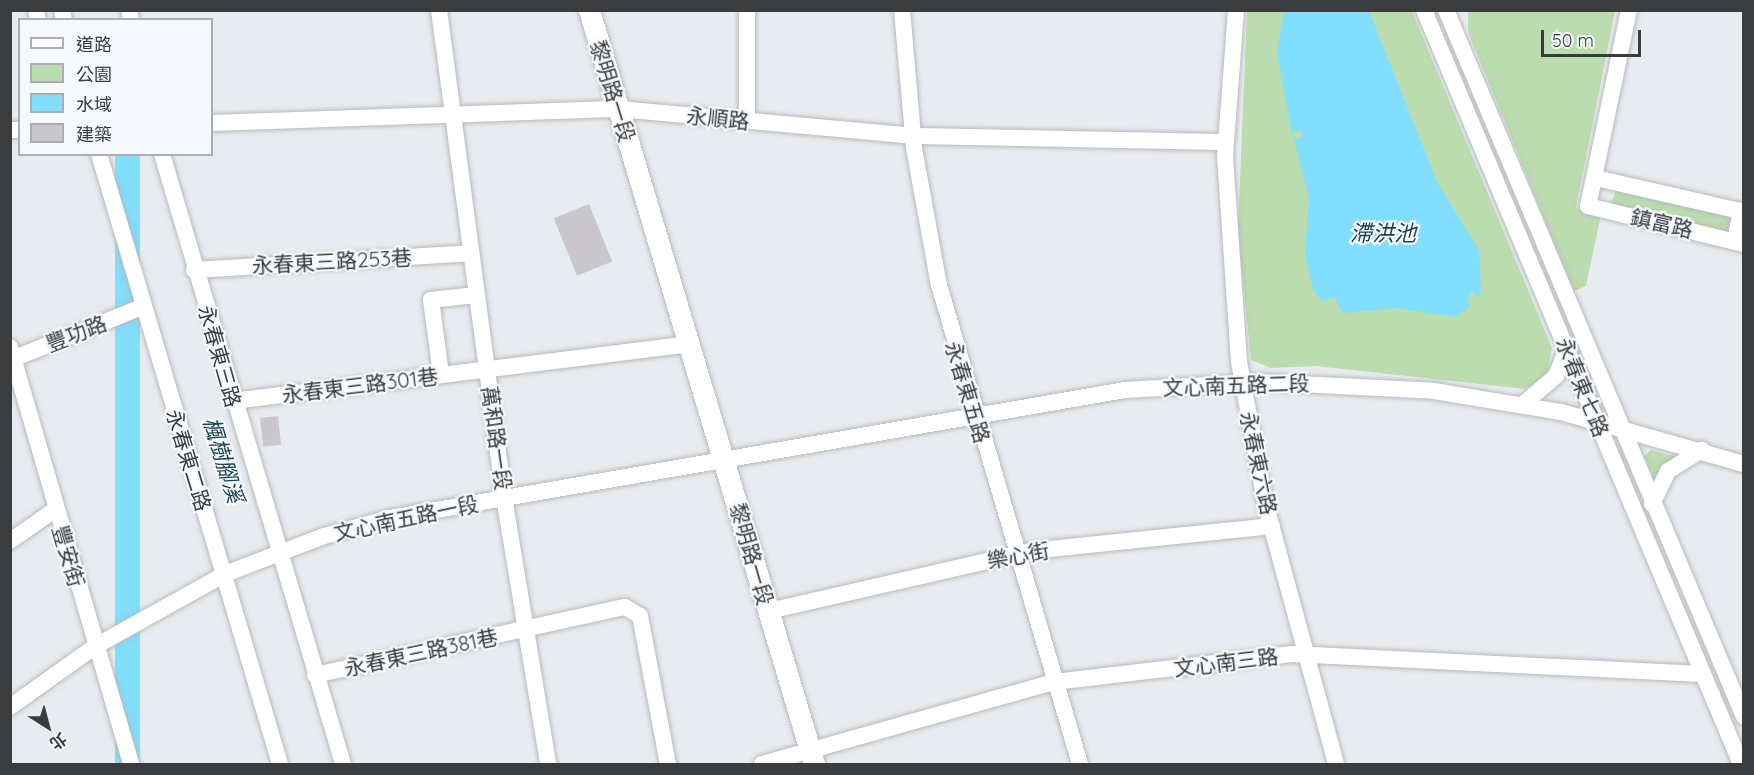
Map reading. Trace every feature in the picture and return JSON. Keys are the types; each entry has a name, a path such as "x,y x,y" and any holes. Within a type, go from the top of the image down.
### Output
{"main road":[{"name":"黎明路一段","path":"589,10 811,756"}],"street":[{"name":"萬和路一段","path":"439,10 456,111 470,253 504,497 548,765"},
{"path":"747,10 747,121"},
{"name":"永春東五路","path":"902,10 913,136 939,285 975,414 1080,765"},
{"name":"永春東六路","path":"1236,10 1225,142 1229,282 1243,383 1272,526 1336,765"},
{"name":"永春東七路","path":"1424,10 1741,765"},
{"name":"永春東七路","path":"1446,10 1743,717"},
{"path":"1456,36 1459,10"},
{"path":"1596,178 1629,10"},
{"name":"永順路","path":"213,123 456,111 620,109 913,136 1225,142"},
{"name":"永春東二路","path":"100,156 142,307 228,573 280,765"},
{"name":"永春東三路","path":"163,156 233,401 274,556 315,675 342,765"},
{"name":"鎮富路","path":"1596,178 1742,212 1739,242 1588,206 1596,178"},
{"name":"永春東三路253巷","path":"194,270 470,253"},
{"path":"441,374 431,300 476,295"},
{"name":"豐功路","path":"12,355 142,307"},
{"path":"487,369 690,344"},
{"path":"1521,405 1556,376 1567,349"},
{"name":"豐安街","path":"12,355 94,647 131,765"},
{"name":"永春東三路301巷","path":"233,401 487,369"},
{"name":"文心南五路二段","path":"725,462 975,414 1125,390 1243,383 1405,389 1521,405 1620,427 1743,464"},
{"path":"1652,504 1668,471 1702,450"},
{"name":"文心南五路一段","path":"228,573 390,518 504,497 725,462"},
{"path":"10,541 56,509"},
{"name":"樂心街","path":"769,611 1018,553 1272,526"},
{"path":"10,707 94,647 228,573"},
{"name":"永春東三路381巷","path":"315,675 625,607 639,616 668,765"},
{"name":"文心南三路","path":"762,765 811,756 1054,682 1307,653 1702,674"}],"green space":[{"path":"1247,11 1412,11 1552,348 1547,375 1525,389 1316,366 1271,368 1251,360 1238,230"},
{"path":"1468,11 1615,11 1576,208 1600,219 1586,286 1574,291 1468,32"},
{"path":"1616,189 1734,215 1735,219 1728,233 1611,205"},
{"path":"1651,450 1676,457 1655,480 1644,456"}],"water":[{"name":"滯洪池","path":"1284,11 1369,11 1438,184 1479,250 1481,290 1478,298 1472,291 1467,300 1471,306 1456,317 1396,308 1343,313 1334,297 1322,301 1313,290 1305,253 1309,198 1294,139 1303,138 1300,130 1292,134 1277,52"},
{"path":"115,156 140,156 140,764 115,764"}],"building":[{"path":"589,204 612,261 577,276 554,218"},
{"path":"278,416 281,445 263,447 260,418"}],"water label":[{"name":"楓樹腳溪","path":"223,460"}]}
